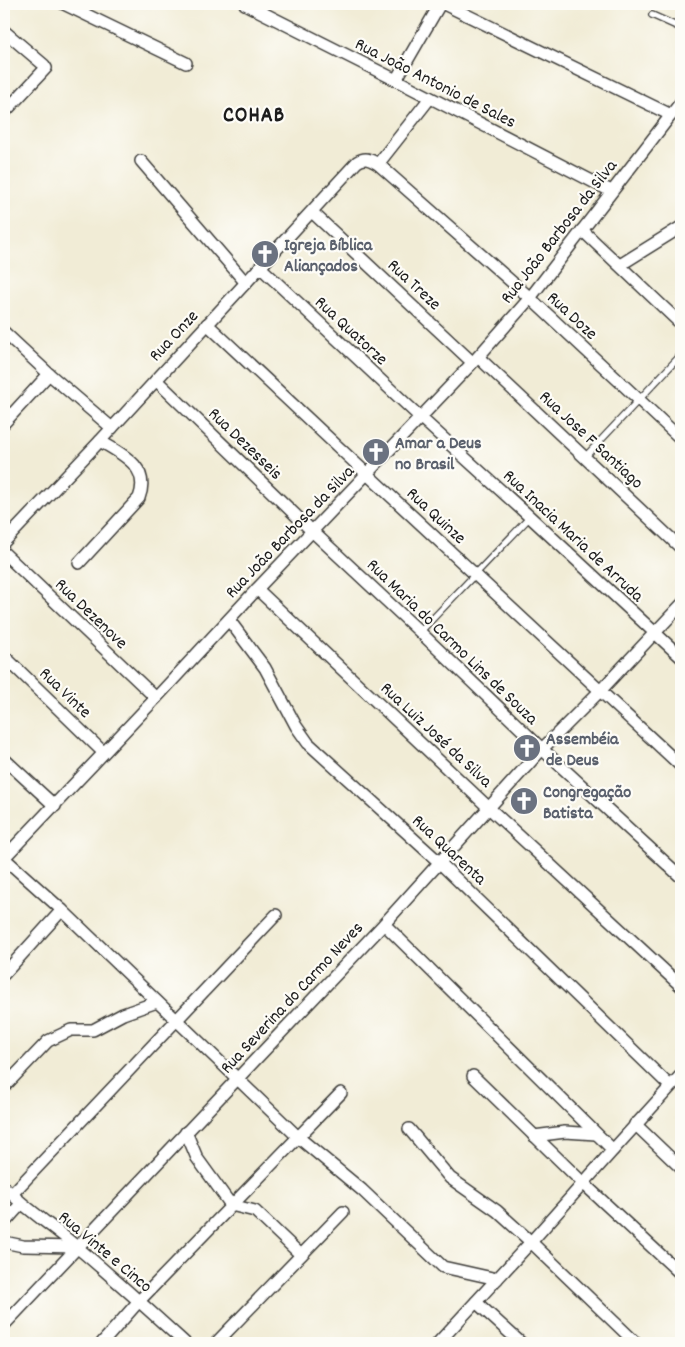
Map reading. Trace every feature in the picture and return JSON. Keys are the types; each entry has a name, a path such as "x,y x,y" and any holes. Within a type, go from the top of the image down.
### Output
{"street":[{"path":"64,4 186,63"},
{"name":"Rua João Antonio de Sales","path":"245,4 612,192"},
{"path":"396,80 442,4 671,115"},
{"path":"4,31 46,68 4,113"},
{"path":"375,162 430,98"},
{"name":"Rua João Barbosa da Silva","path":"4,858 421,418 530,298 681,102"},
{"name":"Rua Onze","path":"4,542 100,441 357,162 366,158 375,162"},
{"path":"141,161 246,283"},
{"name":"Rua Doze","path":"375,162 530,298 681,439"},
{"name":"Rua Treze","path":"312,212 475,359"},
{"path":"620,265 681,227"},
{"path":"582,230 681,324"},
{"name":"Rua Quatorze","path":"260,267 421,418"},
{"name":"Rua Quinze","path":"208,324 681,766"},
{"path":"4,332 112,428"},
{"name":"Rua Jose F Santiago","path":"475,359 585,457 681,548"},
{"path":"4,423 49,374"},
{"name":"Rua Dezesseis","path":"156,380 312,531"},
{"name":"Rua Inacia Maria de Arruda","path":"421,418 681,657"},
{"path":"78,563 139,498 142,490 142,480 139,471 132,462 100,441"},
{"name":"Rua Maria do Carmo Lins de Souza","path":"312,531 542,749 681,877"},
{"name":"Rua Dezenove","path":"4,553 156,698"},
{"name":"Rua Luiz José da Silva","path":"257,589 681,986"},
{"name":"Rua Severina do Carmo Neves","path":"4,1325 384,924 542,749 681,605"},
{"name":"Rua Quarenta","path":"229,620 265,668 301,735 439,862 670,1086"},
{"name":"Rua Vinte","path":"4,656 104,752"},
{"path":"4,759 54,806"},
{"path":"4,858 62,910 298,1137 362,1190 443,1267 497,1279"},
{"path":"4,974 62,910"},
{"path":"8,1191 276,915"},
{"path":"384,924 613,1150"},
{"path":"4,1087 48,1040 71,1030 93,1030 123,1014 157,1002"},
{"path":"438,1343 681,1075"},
{"path":"473,1076 583,1183 681,1274"},
{"path":"102,1343 139,1301 341,1093"},
{"path":"636,1124 681,1168"},
{"path":"409,1129 450,1178 490,1206 531,1242 636,1343"},
{"path":"186,1132 197,1158 232,1205 255,1211 302,1255"},
{"path":"534,1136 565,1132 596,1134"},
{"name":"Rua Vinte e Cinco","path":"8,1191 21,1204 77,1247 185,1343"},
{"path":"4,1223 21,1204"},
{"path":"216,1343 343,1212"},
{"path":"4,1242 23,1246 77,1247"},
{"path":"476,1302 521,1343"}],"lane":[{"path":"652,15 681,28"},
{"path":"585,457 681,355"},
{"path":"420,632 530,517"}],"place":[{"name":"Igreja Bíblica Aliançados","path":"265,254"},
{"name":"Amar a Deus no Brasil","path":"376,452"},
{"name":"Assembéia de Deus","path":"527,748"},
{"name":"Congregação Batista","path":"524,801"}],"district":[{"name":"COHAB","path":"254,113"}]}
